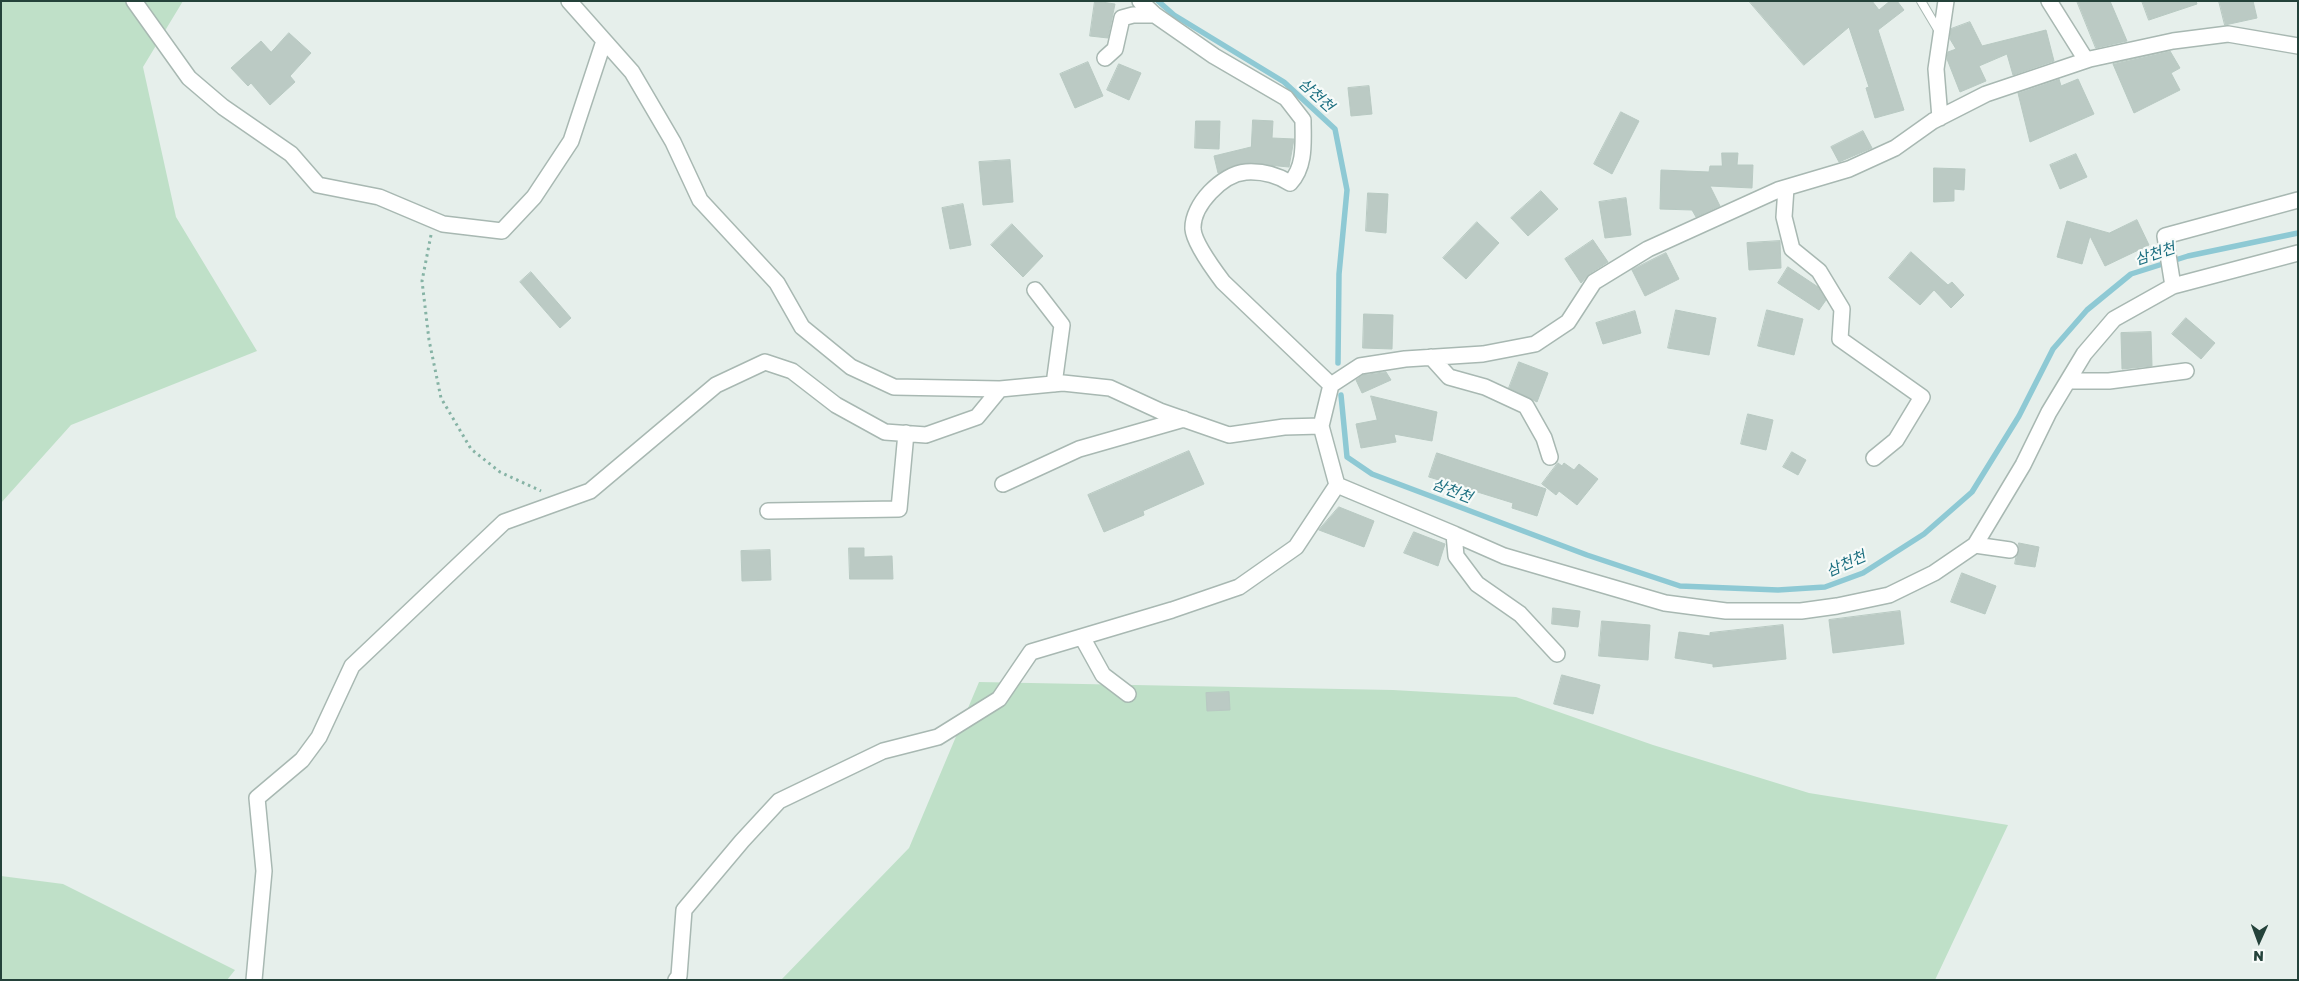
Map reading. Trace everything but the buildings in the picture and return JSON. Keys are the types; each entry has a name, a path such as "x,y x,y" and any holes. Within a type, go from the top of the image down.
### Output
{"street":[{"path":"134,1 189,78 223,107 291,154 318,184 379,197 443,224 502,231 534,197 571,141 604,41"},
{"path":"568,1 632,72 673,142 700,200 776,283 802,326 851,367 894,387 1000,389 1054,384 1110,388 1160,411 1229,434 1284,427 1321,426"},
{"path":"1140,1 1155,15 1214,56 1286,98 1303,120 1301,159 1298,174 1290,183 1276,175 1246,172 1229,177 1207,196 1193,217 1193,232 1209,262 1223,282 1331,385"},
{"path":"1940,118 1936,69 1946,1"},
{"path":"2049,1 2086,60"},
{"path":"1105,58 1116,49 1122,18 1133,15 1155,15"},
{"path":"676,980 679,976 684,910 742,841 780,801 883,751 938,736 999,699 1031,652 1239,588 1296,547 1337,485 1321,426 1331,385 1360,366 1431,357 1483,354 1535,344 1568,322 1594,282 1648,249 1786,188 1849,169 1895,148 1940,118 1986,94 2086,60 2173,41 2228,34 2298,46"},
{"path":"1786,188 1784,217 1792,249 1819,271 1842,309 1840,339 1922,397 1896,440 1874,458"},
{"path":"2172,280 2165,236 2298,200"},
{"path":"1337,485 1504,556 1665,603 1726,611 1801,611 1837,606 1889,595 1934,573 1975,545 2084,354 2114,319 2172,280 2298,253"},
{"path":"1036,290 1062,325 1054,384"},
{"path":"1431,357 1449,377 1485,387 1526,406 1544,438 1550,457"},
{"path":"254,980 264,871 256,798 302,760 319,737 352,666 418,606 504,522 590,491 716,385 764,362 792,371 836,405 884,432 926,435 977,417 1000,389"},
{"path":"2068,381 2109,381 2186,372"},
{"path":"1003,484 1079,449 1184,419"},
{"path":"768,511 899,509 906,433"},
{"path":"1454,534 1456,556 1477,584 1520,614 1556,654"},
{"path":"1975,545 2010,550"},
{"path":"1082,637 1103,675 1128,694"}],"lane":[{"path":"1921,1 1941,34"}],"path":[{"path":"434,220 422,281 429,340 441,398 471,449 500,472 524,482 560,502"}],"green space":[{"path":"1,1 183,1 143,67 176,217 257,351 71,425 1,503"},
{"path":"979,682 1393,690 1516,697 1653,745 1809,793 2008,825 1935,980 781,980 909,848"},
{"path":"1,876 63,884 235,970 227,980 1,980"}],"waterway":[{"name":"삼천천","path":"1158,1 1174,15 1284,82 1335,129 1347,190 1339,274 1338,363"},
{"name":"삼천천","path":"1341,395 1347,457 1372,474 1587,555 1680,586 1778,590 1825,587 1863,573 1924,534 1972,492 2019,416 2053,349 2087,310 2131,274 2188,256 2298,233"}]}
